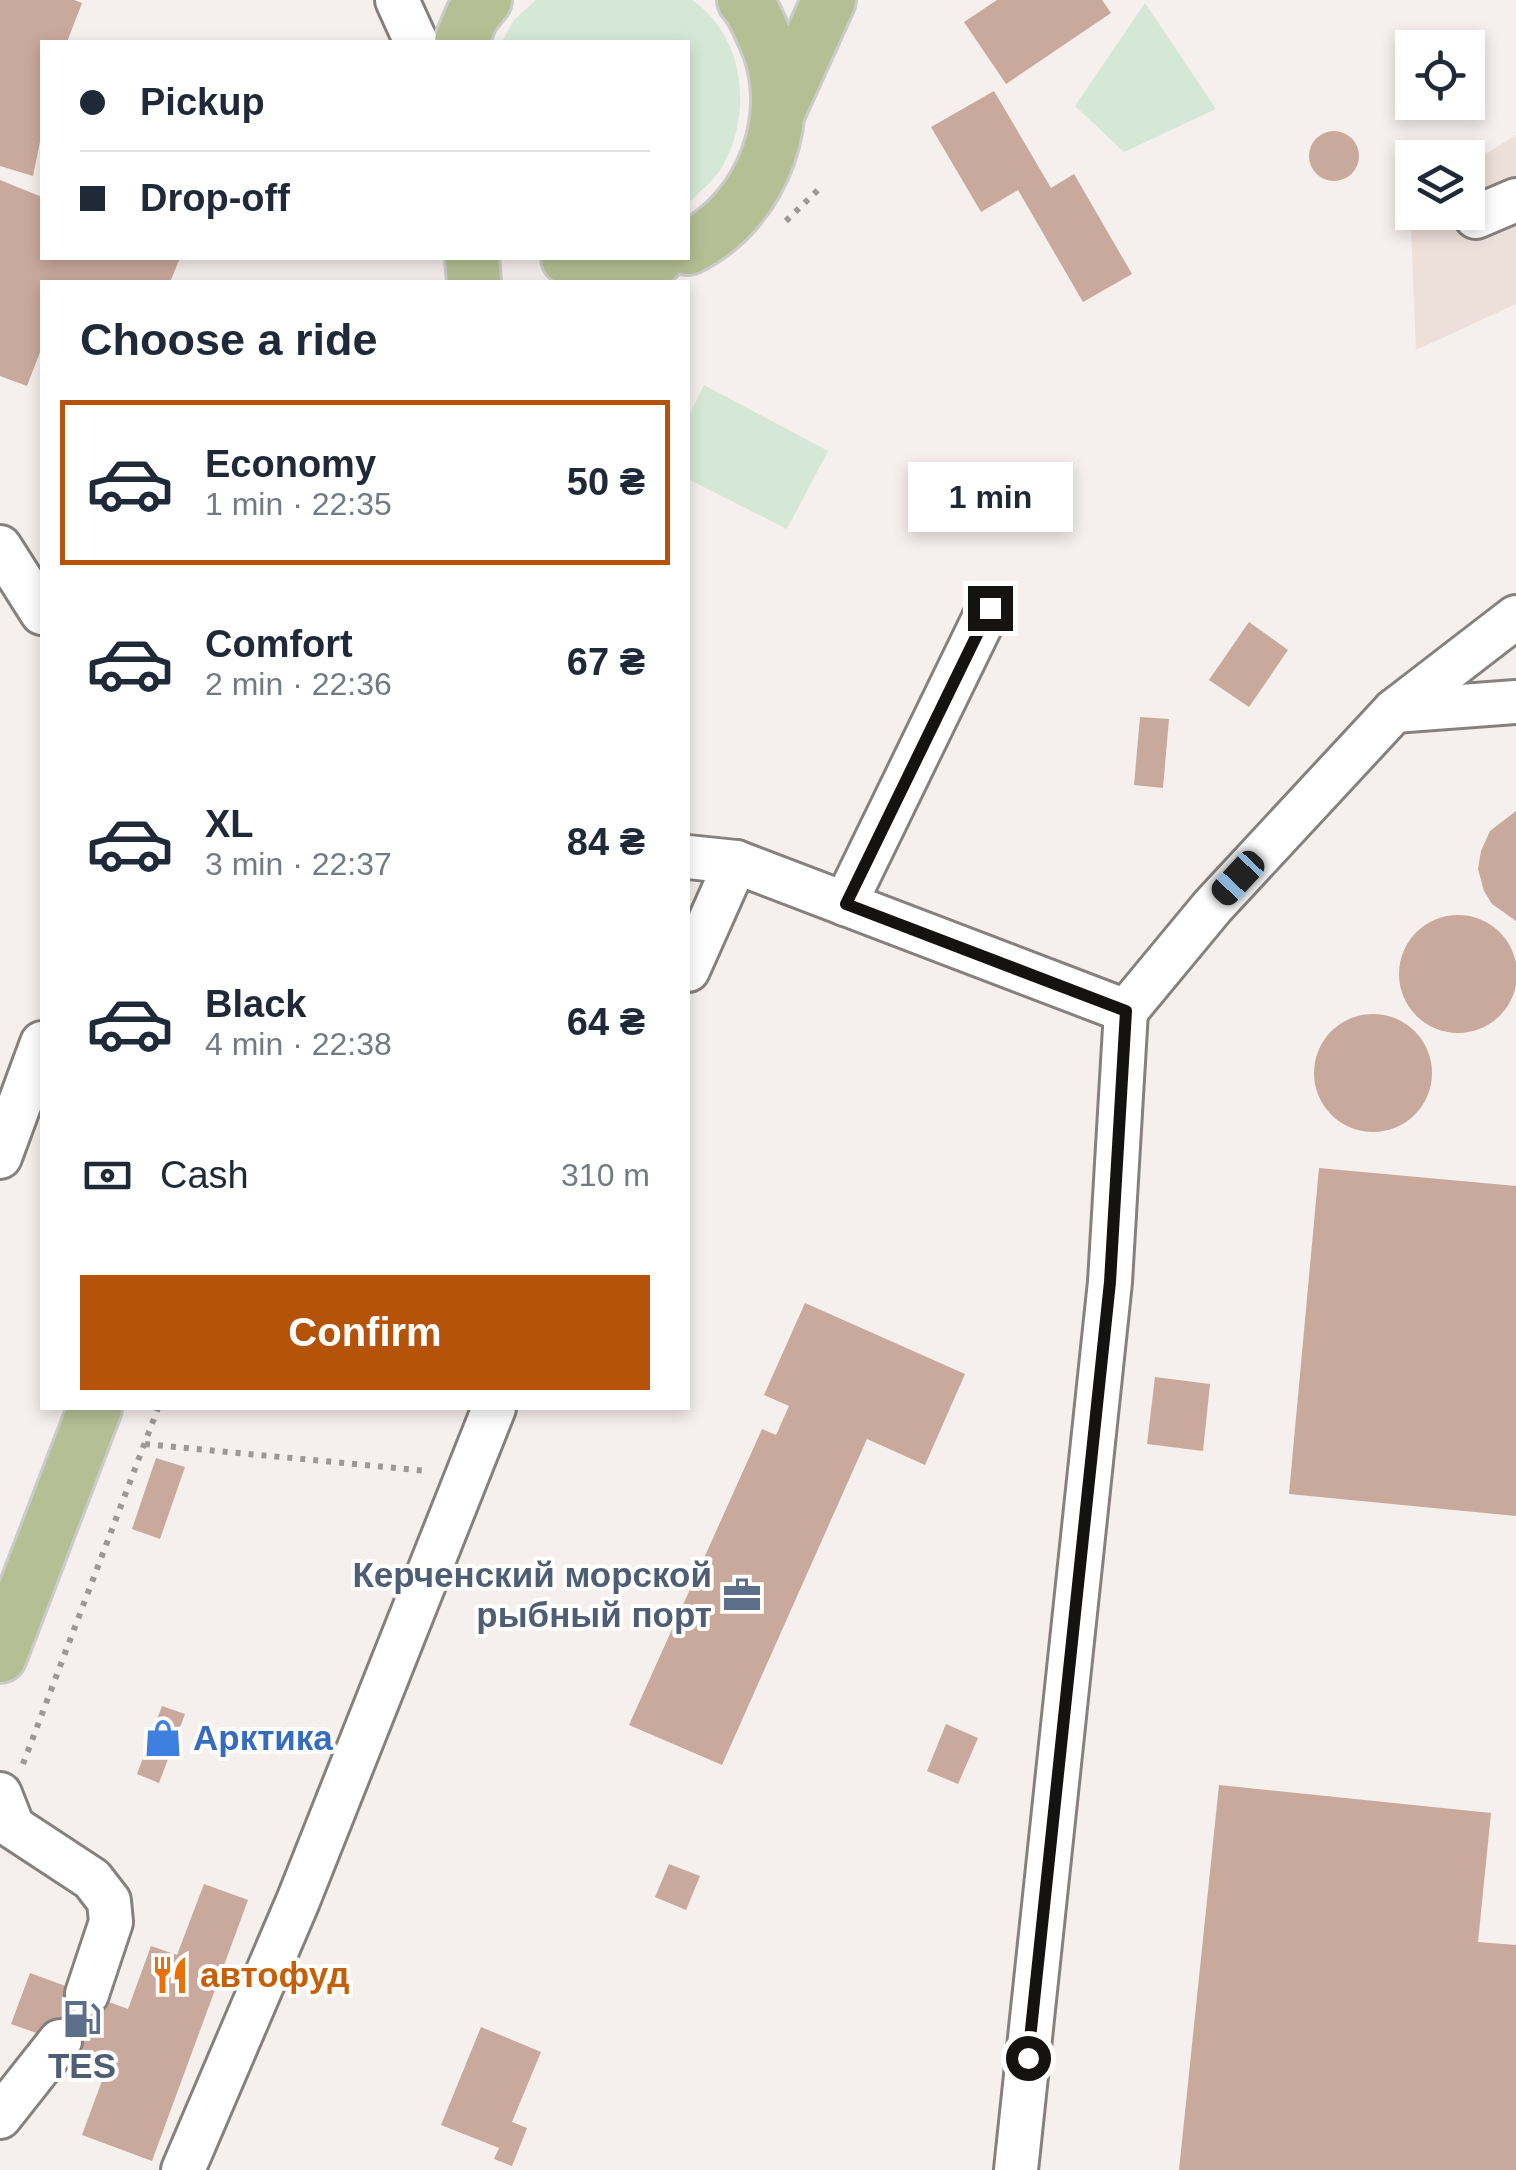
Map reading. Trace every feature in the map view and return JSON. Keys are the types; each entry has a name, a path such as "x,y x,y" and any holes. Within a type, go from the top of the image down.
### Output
{"main road":[{"path":"462,40 472,16 485,0"},
{"path":"744,0 774,54 780,110"},
{"path":"690,247 738,211 767,164 780,110 830,0"},
{"path":"574,260 630,265 649,260"},
{"path":"634,280 669,260"},
{"path":"0,1656 94,1410"}],"street":[{"path":"397,0 415,40"},
{"path":"1485,213 1516,200"},
{"path":"0,547 40,611"},
{"path":"846,904 990,608"},
{"path":"1016,2170 1110,1282 1126,1011 1212,906 1394,712 1516,617"},
{"path":"1394,712 1516,702"},
{"path":"690,858 736,862 1126,1011"},
{"path":"690,966 736,862"},
{"path":"0,1157 40,1049"},
{"path":"182,2170 298,1902 493,1410"},
{"path":"3,1802 14,1827 92,1879 109,1902 111,1922 87,1994"},
{"path":"0,2116 60,2041"}],"path":[{"path":"3,1802 157,1410"},
{"path":"145,1444 465,1475"}],"shaded area":[{"path":"1516,135 1516,304 1416,350 1411,230 1485,230 1485,154"}],"green space":[{"path":"536,0 692,0 724,34 739,78 738,125 721,169 690,202 690,40 503,40 514,20"},
{"path":"1145,3 1216,109 1124,152 1075,106"},
{"path":"704,385 828,451 787,529 690,480 690,414"}],"building":[{"path":"0,0 82,3 68,40 40,40 40,142 33,176 0,166"},
{"path":"997,0 1102,0 1111,13 1006,84 964,22"},
{"path":"994,91 1051,188 1074,174 1132,274 1083,302 1018,190 981,212 931,127"},
{"path":"1334,131 1351,139 1359,156 1351,173 1334,181 1317,173 1309,156 1317,139"},
{"path":"0,180 40,196 40,260 179,260 171,280 40,280 40,352 27,386 0,376"},
{"path":"1249,622 1288,650 1249,707 1209,680"},
{"path":"1140,717 1169,719 1163,788 1134,785"},
{"path":"1516,811 1516,921 1492,904 1478,869 1490,831"},
{"path":"1458,915 1481,920 1500,932 1512,951 1517,974 1512,997 1500,1016 1481,1028 1458,1033 1435,1028 1416,1016 1404,997 1399,974 1404,951 1416,932 1435,920"},
{"path":"1373,1014 1396,1019 1415,1031 1427,1050 1432,1073 1427,1096 1415,1115 1396,1127 1373,1132 1350,1127 1331,1115 1319,1096 1314,1073 1319,1050 1331,1031 1350,1019"},
{"path":"1319,1168 1516,1186 1516,1516 1289,1494"},
{"name":"Керченский морской рыбный порт","path":"805,1303 965,1374 925,1465 867,1439 722,1765 629,1725 762,1429 776,1435 789,1406 764,1395"},
{"path":"1155,1377 1210,1384 1203,1451 1147,1444"},
{"path":"156,1458 185,1467 160,1539 132,1529"},
{"path":"162,1706 185,1714 159,1783 137,1774"},
{"path":"946,1724 978,1738 958,1784 927,1771"},
{"path":"1219,1785 1491,1813 1478,1942 1516,1945 1516,2170 1179,2170"},
{"path":"669,1864 700,1876 686,1910 655,1897"},
{"path":"204,1884 248,1900 152,2161 82,2135 110,2059 11,2024 30,1973 128,2009 151,1946 177,1955"},
{"path":"481,2027 541,2052 512,2122 527,2128 512,2166 494,2159 499,2148 441,2125"}],"place":[{"name":"Керченский морской рыбный порт","path":"742,1595"},
{"name":"Арктика","path":"163,1738"},
{"name":"автофуд","path":"170,1975"},
{"name":"TES","path":"82,2019"}],"route":[{"path":"990,608 846,904 1126,1011 1110,1282 1028,2058"}]}
